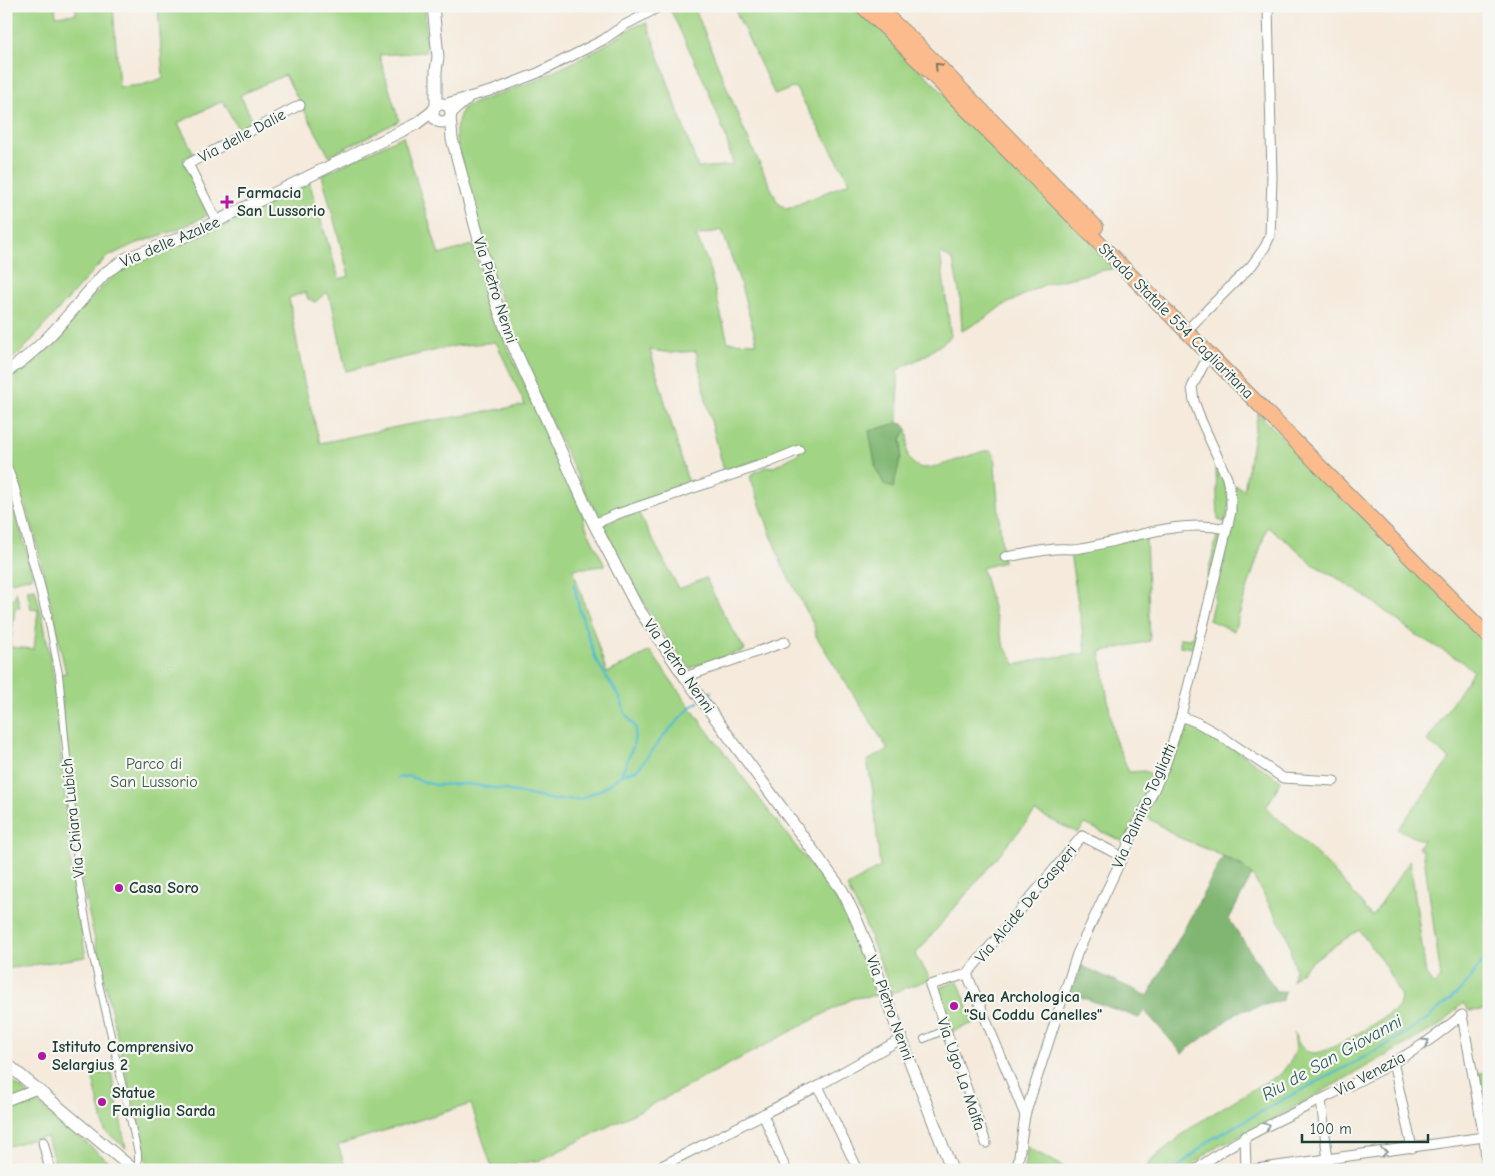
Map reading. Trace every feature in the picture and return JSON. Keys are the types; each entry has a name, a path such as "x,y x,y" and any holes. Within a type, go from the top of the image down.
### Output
{"main road":[{"name":"Strada Statale 554 Cagliaritana","path":"862,6 888,30 1489,637"},
{"name":"Strada Statale 554 Cagliaritana","path":"876,6 918,45 1489,624"}],"street":[{"path":"433,6 438,57 436,84 443,112"},
{"path":"443,112 450,102 494,90 538,73 603,40 623,26 662,6"},
{"path":"1192,324 1252,265 1265,247 1270,236 1272,178 1268,6"},
{"name":"Via delle Dalie","path":"218,222 188,164 300,105"},
{"name":"Via delle Azalee","path":"6,372 28,357 40,345 109,269 127,258 218,222 314,173 443,112"},
{"name":"Via Pietro Nenni","path":"443,112 498,307 510,339 594,524 636,605 695,691 842,890 852,908 952,1170"},
{"name":"Via Palmiro Togliatti","path":"1017,1170 1025,1115 1077,954 1165,766 1181,716 1232,512 1227,478 1194,401 1192,387 1204,364 1211,356"},
{"path":"594,524 617,514 770,462 799,450"},
{"name":"Via Chiara Lubich","path":"6,466 17,497 47,614 59,674 78,874 92,953 138,1153 138,1166 133,1169"},
{"path":"1005,557 1053,549 1079,548 1181,526 1210,526 1227,529"},
{"path":"685,677 785,642"},
{"path":"1181,716 1221,736 1282,778 1334,781"},
{"name":"Via Alcide De Gasperi","path":"1025,1115 967,974 1082,836 1115,852"},
{"name":"Via Ugo La Malfa","path":"967,974 930,985 986,1143"},
{"name":"Via Venezia","path":"1196,1170 1210,1158 1245,1136 1321,1100 1394,1062 1439,1034 1462,1015 1484,1137"},
{"path":"924,1039 945,1030"},
{"path":"654,1170 818,1086 901,1039"},
{"path":"1394,1062 1412,1148"},
{"path":"6,1063 133,1169"},
{"path":"818,1086 858,1170"},
{"path":"6,1101 37,1089"},
{"path":"1321,1100 1329,1170"},
{"path":"763,1114 786,1170"},
{"path":"1245,1136 1248,1170 1484,1137 1486,1170"},
{"path":"42,1142 50,1170"}],"green space":[{"path":"6,6 55,6 56,16 76,14 76,6 113,6 119,87 142,85 163,78 158,6 425,6 426,52 379,55 399,121 329,156 285,75 240,95 254,123 239,131 223,101 178,123 194,154 183,159 208,215 179,229 132,245 107,257 21,352 6,363"},
{"path":"681,6 694,6 743,128 778,203 787,209 850,182 795,87 775,95 733,6 855,6 1113,264 1113,269 1046,284 999,308 962,331 960,296 953,261 940,252 951,337 925,356 897,370 898,423 869,431 893,488 902,447 901,439 907,429 908,456 916,466 929,468 984,451 990,451 994,454 1003,562 982,568 1004,646 1016,665 1040,659 1086,653 1070,553 1146,536 1150,641 1100,652 1114,737 1129,772 1144,771 1156,776 1124,842 1085,824 1078,833 1035,812 915,955 931,979 892,993 864,921 847,887 880,868 873,791 867,761 888,749 816,636 814,625 782,565 750,477 755,472 768,466 774,467 799,453 798,448 724,471 696,351 672,353 650,350 689,485 599,518 522,357 490,267 456,138 462,109 537,80 584,57 634,26 647,23 698,168 733,165 726,137 706,85 671,11","holes":["722,230 739,279 757,343 728,342 708,263 696,236"]},
{"name":"Parco di San Lussorio","path":"403,136 439,255 472,245 504,340 581,507 585,525 605,566 573,569 607,673 650,651 706,729 833,895 858,944 880,995 854,998 669,1096 541,1160 492,1168 471,1104 338,1145 346,1170 150,1170 146,1161 77,862 59,674 66,673 34,532 6,453 6,379 29,365 120,268 210,230 309,181 339,279 349,276 322,175","holes":["305,292 308,299 315,302 327,292 332,303 346,371 455,346 496,342 525,405 406,425 320,443 304,382 289,298"]},
{"path":"1258,413 1489,643 1489,1010 1469,1011 1463,1003 1440,1025 1254,1130 1212,1149 1188,1170 1143,1170 1155,1157 1193,1126 1281,1074 1292,1059 1296,1049 1294,1033 1306,1051 1310,1053 1321,1052 1344,1042 1392,1012 1399,1007 1401,997 1379,957 1359,930 1332,947 1299,973 1292,981 1295,970 1287,935 1252,875 1235,861 1178,837 1147,817 1146,812 1183,720 1210,732 1281,781 1266,808 1322,860 1348,887 1372,917 1410,860 1426,975 1434,985 1441,978 1423,850 1418,848 1423,840 1398,829 1450,759 1427,741 1473,671 1463,662 1416,635 1372,601 1339,579 1312,564 1291,544 1267,527 1234,631 1209,620 1236,510 1235,485 1244,490"},
{"path":"898,423 903,424 907,429 901,439 901,457 893,488 884,484 876,469 869,431"},
{"path":"1215,464 1223,477 1228,492 1229,507 1224,522 1218,520"},
{"path":"6,483 33,577 6,583 6,573 8,572 6,565"},
{"path":"638,512 679,589 706,578 719,606 745,650 690,669 645,605 602,525"},
{"path":"1218,532 1223,537 1193,648 1180,646 1180,638 1191,639 1197,621"},
{"path":"35,589 43,619 54,680 73,886 86,957 6,969 6,600 15,598 16,591 20,608 15,608 10,647 34,649 38,610 31,609 27,590"},
{"path":"1223,857 1244,867 1252,875 1229,919 1276,991 1285,991 1283,1000 1238,1012 1182,1053 1144,1010 1139,1018 1070,993 1080,965 1148,996"},
{"name":"Area Archologica \"Su Coddu Canelles\"","path":"958,981 974,1023 950,1032 935,989"},
{"path":"111,1072 126,1148 105,1131 92,1075"},
{"path":"1489,1072 1489,1126 1479,1073"},
{"path":"6,1076 119,1170 57,1170 47,1137 6,1147"},
{"path":"1027,1147 1070,1170 1024,1170"}],"waterway":[{"path":"574,584 579,608 596,660 620,698 625,713 636,728 633,747 621,775"},
{"path":"704,697 711,692"},
{"path":"398,778 409,776 436,785 469,784 553,800 581,799 602,789 623,774 637,770 666,733 698,702"},
{"name":"Riu de San Giovanni","path":"1175,1170 1210,1140 1388,1044 1427,1019 1463,988 1489,953"}],"place":[{"name":"Farmacia San Lussorio","path":"227,202"},
{"name":"Casa Soro","path":"119,888"},
{"name":"Area Archologica \"Su Coddu Canelles\"","path":"954,1006"},
{"name":"Istituto Comprensivo Selargius 2","path":"42,1056"},
{"name":"Statue Famiglia Sarda","path":"102,1102"}]}
